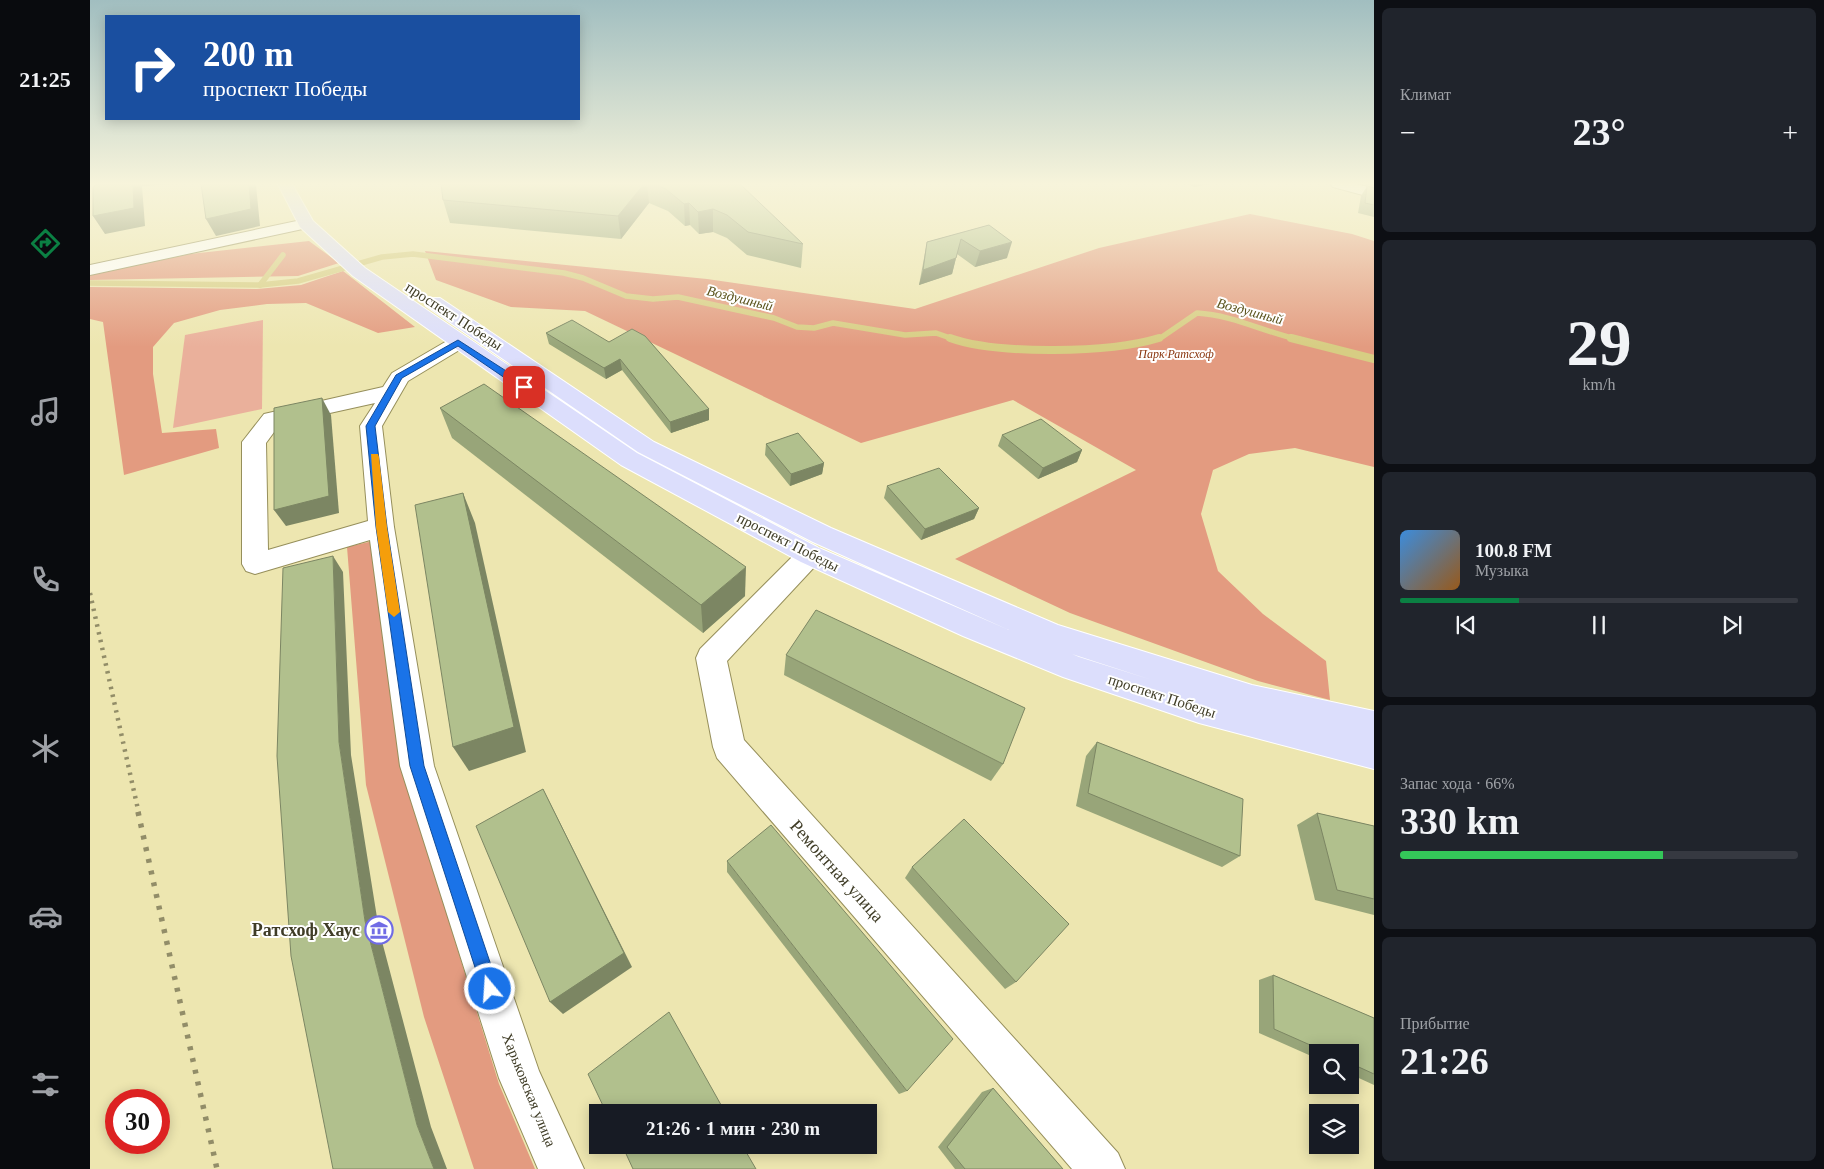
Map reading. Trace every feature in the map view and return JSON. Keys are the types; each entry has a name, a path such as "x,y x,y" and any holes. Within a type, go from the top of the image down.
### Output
{"main road":[{"name":"проспект Победы","path":"338,239 361,263 468,337 629,460 810,555 973,628 1065,664 1198,709 1374,754"},
{"name":"проспект Победы","path":"468,337 646,447 822,535 1050,635 1252,699 1374,724"}],"street":[{"path":"90,270 225,239"},
{"name":"Харьковская улица","path":"468,337 399,377 371,426 381,527 417,766 520,1078 561,1169"},
{"path":"381,527 255,564 254,442 272,419 392,392"},
{"name":"Ремонтная улица","path":"810,555 711,658 729,747 1102,1169"}],"shaded area":[{"path":"263,320 262,409 173,428 185,335"}],"green space":[{"name":"Парк Ратсхоф","path":"1141,239 1366,239 1374,241 1374,467 1295,448 1249,454 1213,470 1201,514 1218,571 1263,614 1326,661 1330,700 1258,681 1070,613 955,559 1136,470 1013,400 861,443 585,311 511,307 436,280 425,251 707,279 915,309 1099,248"},
{"path":"309,241 339,263 298,276 90,280 90,275 190,254"},
{"path":"343,271 415,327 378,333 306,303 267,304 220,310 174,323 153,347 153,374 162,433 216,429 219,448 124,475 103,322 90,319 90,287 257,289 301,285"},
{"path":"373,541 403,772 499,1084 535,1169 474,1169 424,1017 366,785 347,547"}],"building":[{"path":"778,239 797,239 803,244"},
{"path":"940,239 1007,239 1012,242 980,251 961,239 956,258 923,270 927,242"},
{"path":"572,320 609,342 632,329 645,336 709,409 670,422 620,359 604,368 546,333"},
{"path":"484,384 746,567 701,605 440,408"},
{"path":"322,398 329,496 274,510 274,408"},
{"path":"1041,419 1082,450 1043,468 1002,435"},
{"path":"798,433 824,463 791,474 766,444"},
{"path":"939,468 979,508 925,529 887,486"},
{"path":"463,493 514,727 453,747 415,505"},
{"path":"333,556 339,742 365,921 417,1125 434,1169 333,1169 291,956 277,756 283,568"},
{"path":"816,610 1025,708 1003,764 786,655"},
{"path":"1097,742 1243,799 1240,856 1088,793"},
{"path":"543,789 624,953 550,1002 476,826"},
{"path":"1317,813 1374,826 1374,899 1337,890"},
{"path":"964,819 1069,924 1016,982 912,867"},
{"path":"771,825 953,1039 907,1091 727,861"},
{"path":"1273,975 1374,1018 1374,1074 1359,1067 1359,1044 1309,1044 1274,1029"},
{"path":"669,1012 721,1104 602,1104 588,1074"},
{"path":"993,1088 1063,1169 965,1169 947,1147"},
{"path":"626,1154 747,1154 756,1169 633,1169"}],"waterway":[{"name":"Воздушный","path":"260,285 298,281 382,257 413,254 564,273 583,278 626,296 653,299 678,297 774,318 797,327 814,328 833,323 905,335 936,333 951,338"},
{"path":"260,285 283,255"},
{"name":"Воздушный","path":"90,283 260,285"},
{"name":"Воздушный","path":"1156,339 1162,337 1197,313 1235,320 1296,339"},
{"name":"Воздушный","path":"951,338 996,347 1054,350 1112,347 1156,339"},
{"name":"Воздушный","path":"1291,338 1374,359"}],"railway":[{"path":"90,593 139,814"},
{"path":"138,812 217,1169"}],"slow traffic":[{"path":"374,457 381,527 394,612"}],"place":[{"name":"Ратсхоф Хаус","path":"379,930"}],"route":[{"path":"490,989 417,766 381,527 371,426 399,377 458,342 524,387"}]}
